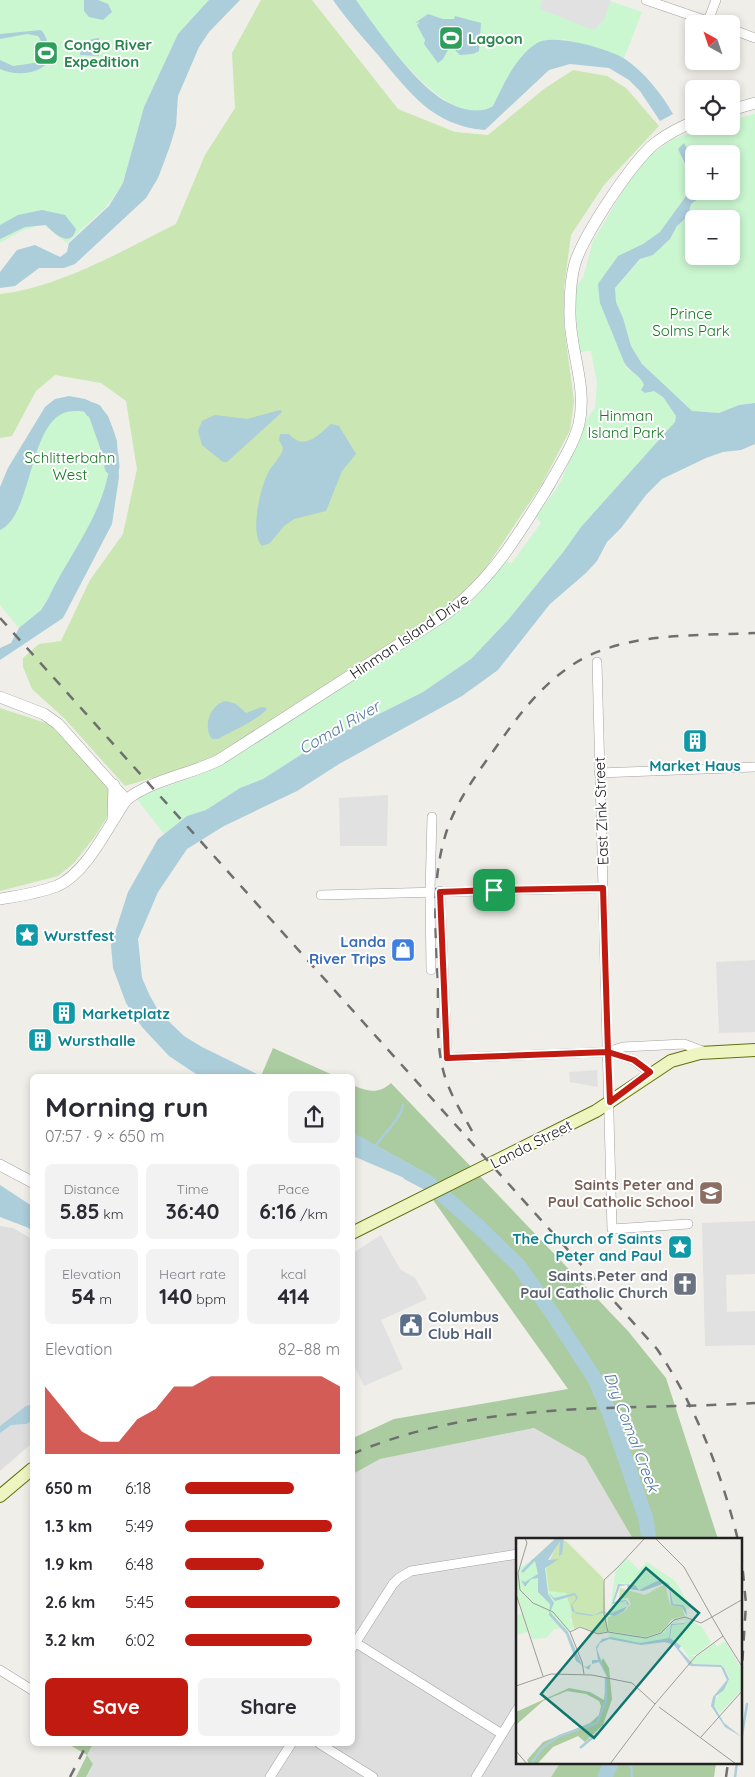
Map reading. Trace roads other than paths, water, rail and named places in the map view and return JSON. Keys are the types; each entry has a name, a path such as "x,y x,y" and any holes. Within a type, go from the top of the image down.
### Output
{"main road":[{"name":"Landa Street","path":"355,1232 610,1102 650,1072 680,1057 706,1052 755,1050"},
{"path":"0,1496 30,1471"}],"street":[{"path":"646,0 691,15"},
{"path":"713,15 716,0"},
{"path":"740,32 755,38"},
{"path":"740,107 755,103"},
{"name":"Hinman Island Drive","path":"126,800 145,787 192,772 219,760 453,609 490,573 528,520 569,451 578,425 582,389 569,309 572,279 582,245 629,172 653,146 685,126"},
{"name":"East Zink Street","path":"597,662 612,1229 688,1224"},
{"path":"0,697 52,719 70,735 126,800 83,866 70,877 57,886 0,899"},
{"path":"599,773 755,768"},
{"path":"113,819 114,786"},
{"path":"432,817 430,892 432,970"},
{"path":"321,895 603,888"},
{"path":"440,892 445,1047 447,1058 608,1052 623,1047 684,1044 706,1052"},
{"path":"608,1052 634,1060 650,1072"},
{"path":"0,1165 30,1181"},
{"path":"355,1643 393,1584 411,1571 516,1554"},
{"path":"355,1646 502,1734"},
{"path":"0,1670 30,1689"},
{"path":"476,1777 516,1711"},
{"path":"270,1777 290,1746"},
{"path":"323,1746 373,1777"}],"water":[{"path":"84,0 98,0 108,4 112,12 103,20 89,17 84,11"},
{"path":"209,0 240,0 209,32 199,47 178,96 176,126 170,146 158,178 146,198 75,264 64,268 39,268 15,286 0,288 0,272 17,250 35,245 60,257 67,252 69,243 109,206 123,183 144,107 178,34"},
{"path":"333,0 356,0 415,76 436,95 464,109 479,110 493,106 506,80 522,56 537,43 545,40 556,40 595,47 625,59 652,84 673,114 660,121 640,91 629,80 609,68 570,64 549,70 485,130 451,122 437,115 412,95 355,29"},
{"name":"Lagoon","path":"428,14 443,19 454,19 455,16 481,23 479,51 473,54 460,55 453,48 448,50 443,59 438,63 424,44 425,40 417,25 420,22 415,23"},
{"name":"Congo River Expedition","path":"41,30 47,40 48,48 49,60 45,65 40,69 27,73 12,73 0,69 0,60 13,66 41,62 43,48 38,36 27,34 0,39 0,34"},
{"path":"99,38 99,56 80,55 85,42"},
{"path":"684,143 685,164 678,149"},
{"path":"685,197 685,200 697,200 691,204 690,210 685,210 685,219 677,226 670,239 653,255 640,259 615,288 616,302 631,346 642,364 692,411 719,413 739,405 755,403 755,444 741,450 723,452 706,458 662,479 646,495 621,528 607,542 597,561 550,604 498,670 462,696 339,764 297,791 224,826 187,849 158,892 138,939 142,978 159,1012 184,1036 257,1074 196,1074 169,1056 142,1027 126,1003 113,968 111,945 128,892 158,839 187,816 206,810 240,788 263,779 313,747 423,692 471,659 508,620 581,527 675,422 676,416 663,397 654,391 645,393 641,390 644,385 624,362 600,303 598,284 618,256 643,244 660,232"},
{"path":"42,210 65,215 76,229 74,235 66,239 62,238 46,225 25,227 0,239 0,225 18,215"},
{"path":"69,396 85,399 100,406 108,416 113,429 117,441 119,477 112,524 63,618 0,660 0,648 11,643 19,628 41,610 48,599 91,522 107,480 110,459 108,438 94,416 86,412 76,411 60,415 49,426 40,443 20,504 12,520 0,530 0,487 8,468 45,407 55,399"},
{"path":"282,411 281,413 227,462 223,462 202,445 198,431 202,421 215,415 247,419"},
{"path":"331,424 339,426 356,454 342,471 326,511 294,519 284,526 270,543 262,546 258,540 256,520 266,478 282,452 283,448 279,440 280,434 289,434 295,439 306,441 311,440"},
{"path":"226,701 236,704 246,713 262,707 267,708 245,725 218,739 212,739 208,728 210,716 216,706"},
{"path":"355,1134 433,1177 423,1186 355,1157"},
{"path":"0,1185 30,1205 30,1230 29,1228 0,1217"},
{"path":"30,1405 30,1422 11,1425 0,1433 0,1426"}],"waterway":[{"name":"Comal River","path":"92,410 95,411 111,456 112,467"},
{"path":"374,1148 395,1121 403,1105"},
{"name":"Dry Comal Creek","path":"409,1173 430,1184 478,1226 519,1266 552,1313 595,1379 611,1417 646,1519 649,1538"},
{"path":"742,1735 747,1704"},
{"name":"Dry Comal Creek","path":"605,1777 611,1764"},
{"path":"631,1764 632,1777"},
{"path":"735,1777 737,1764"}],"railway":[{"path":"0,618 657,1349 684,1394 706,1440 724,1489 737,1538"},
{"path":"472,1131 450,1091 445,1077 440,1055 438,1032 435,927 436,888 438,869 447,830 458,805 480,770 521,713 541,691 575,663 608,648 648,639 691,635 755,633"},
{"path":"355,1453 401,1436 450,1424 500,1416 602,1408 755,1403"},
{"path":"742,1562 746,1604 742,1666"},
{"path":"70,1777 86,1746"},
{"path":"726,1777 728,1764"}],"place":[{"name":"Lagoon","path":"451,38"},
{"name":"Congo River Expedition","path":"46,53"},
{"name":"Market Haus","path":"695,741"},
{"name":"Wurstfest","path":"27,935"},
{"name":"Landa River Trips","path":"403,950"},
{"name":"Marketplatz","path":"64,1013"},
{"name":"Wursthalle","path":"40,1040"},
{"name":"Saints Peter and Paul Catholic School","path":"711,1193"},
{"name":"The Church of Saints Peter and Paul","path":"680,1247"},
{"name":"Saints Peter and Paul Catholic Church","path":"685,1284"},
{"name":"Columbus Club Hall","path":"411,1325"}],"park label":[{"name":"Prince Solms Park","path":"691,322"},
{"name":"Hinman Island Park","path":"626,424"},
{"name":"Schlitterbahn West","path":"70,466"}]}
